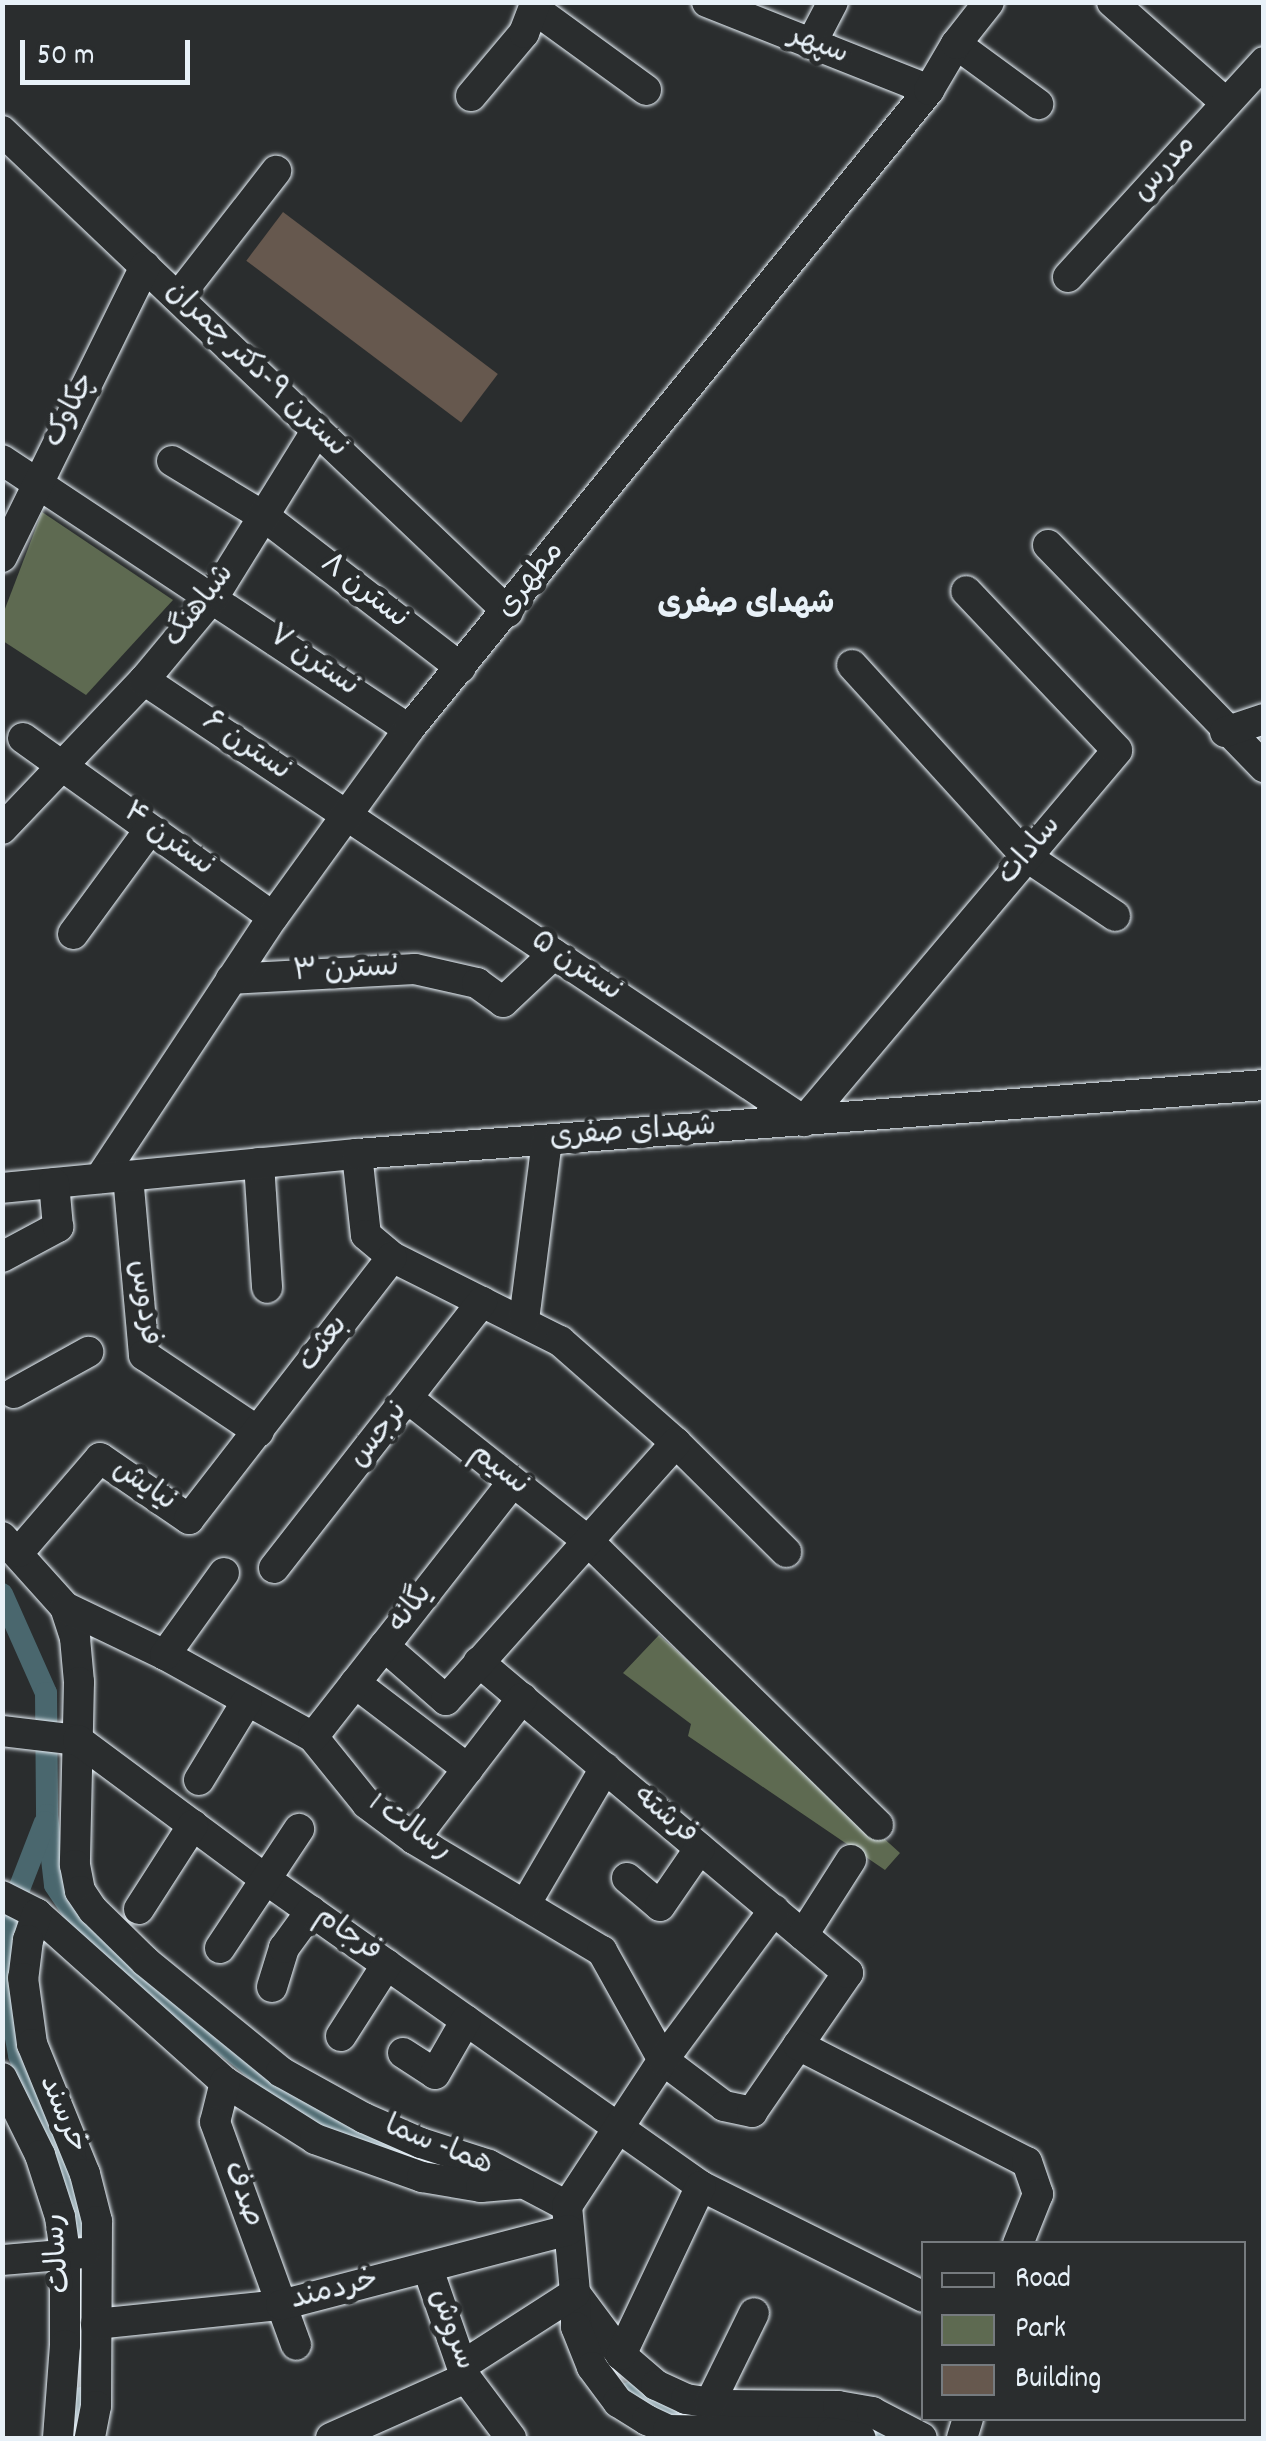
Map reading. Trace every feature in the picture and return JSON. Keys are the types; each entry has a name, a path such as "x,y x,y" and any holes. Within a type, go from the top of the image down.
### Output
{"street":[{"path":"811,44 833,2"},
{"name":"مطهری","path":"114,1177 231,979 409,728 508,612 929,90 956,44 989,2"},
{"path":"1112,2 1226,103"},
{"path":"470,96 524,33 536,6 646,90"},
{"name":"سپهر","path":"726,6 929,90"},
{"path":"956,44 1038,104"},
{"name":"مدرس","path":"1068,277 1264,62"},
{"name":"نسترن ۹-دکتر چمران","path":"2,131 508,612"},
{"path":"178,297 276,171"},
{"name":"چکاوک","path":"2,557 144,266"},
{"name":"شباهنگ","path":"2,829 144,680 214,596 317,430"},
{"name":"نسترن ۷","path":"2,460 214,596 409,728"},
{"name":"نسترن ۸","path":"172,461 265,517 461,668"},
{"path":"1048,545 1224,732 1264,767"},
{"name":"سادات","path":"804,1121 1117,750 966,591"},
{"path":"852,666 1027,856 1114,916"},
{"name":"نسترن ۶","path":"144,680 346,816"},
{"path":"1224,732 1264,719"},
{"name":"نسترن ۴","path":"23,738 273,917"},
{"name":"نسترن ۵","path":"346,816 804,1121"},
{"path":"73,934 150,829"},
{"name":"نسترن ۳","path":"231,979 415,968 477,984 503,1002 554,954"},
{"name":"شهدای صفری","path":"27,1186 357,1154 1264,1085"},
{"path":"524,1320 547,1140"},
{"path":"357,1154 366,1236 392,1258 560,1341 676,1443 786,1552"},
{"path":"2,1162 27,1186 58,1227 2,1257"},
{"path":"260,1163 267,1288"},
{"name":"فردوس","path":"114,1177 144,1355 259,1432"},
{"name":"بعثت","path":"190,1519 392,1258"},
{"name":"نرجس","path":"274,1568 410,1400 482,1302"},
{"path":"14,1392 88,1352"},
{"name":"نسیم","path":"410,1400 588,1541 878,1826"},
{"path":"384,1646 446,1700 676,1443"},
{"name":"نیایش","path":"10,1545 100,1458 190,1519"},
{"name":"یگانه","path":"312,1737 512,1483"},
{"path":"2,1731 78,1740 75,1638 65,1607 10,1545"},
{"path":"165,1655 224,1573"},
{"name":"رسالت 1","path":"65,1607 165,1655 312,1737 367,1804 414,1839 602,1952 664,2060"},
{"name":"فرشته","path":"479,1662 848,1973 798,2045"},
{"path":"354,1684 468,1769"},
{"path":"414,1839 522,1698"},
{"path":"199,1780 247,1701"},
{"name":"فرجام","path":"78,1740 268,1881 701,2186"},
{"name":"هما- سما","path":"78,1740 75,1865 80,1891 93,1910 145,1961 281,2072 364,2118 421,2143 488,2165 519,2184"},
{"path":"525,1905 605,1768"},
{"path":"139,1908 194,1826"},
{"path":"220,1948 299,1830"},
{"path":"627,1878 660,1906 700,1848"},
{"path":"802,1934 851,1860"},
{"name":"هما- سما","path":"2,1896 37,1914 225,2082 315,2140 392,2168 452,2184 519,2184"},
{"path":"568,2218 664,2060 774,1910"},
{"path":"272,1987 284,1948 311,1911"},
{"name":"خرسند","path":"37,1914 28,1940 23,1978 32,2044 85,2174 96,2221 96,2406 90,2438"},
{"path":"341,2036 388,1964"},
{"path":"403,2053 435,2074 466,2020"},
{"path":"664,2060 724,2106 752,2112 798,2045 1027,2162 1038,2194 1019,2241"},
{"name":"رسالت","path":"2,2078 51,2184 65,2252 63,2410 58,2438"},
{"name":"صدف","path":"225,2082 215,2122 296,2345"},
{"path":"519,2184 546,2192 568,2218 576,2328 592,2367 618,2402 671,2434 839,2437"},
{"path":"621,2355 701,2186 921,2296"},
{"name":"خردمند","path":"96,2324 281,2306 428,2269 568,2218"},
{"path":"2,2260 65,2252 97,2253"},
{"name":"سروش","path":"428,2269 464,2372 510,2438"},
{"path":"575,2293 621,2355 656,2385 686,2399 838,2406 898,2422 922,2438"},
{"path":"331,2438 464,2372 575,2293"},
{"path":"710,2403 754,2313"}],"green space":[{"path":"42,512 173,600 86,695 3,641 3,614"},
{"path":"659,1635 900,1853 885,1870 688,1736 691,1724 623,1673"}],"building":[{"path":"283,212 498,374 461,423 246,261"}],"waterway":[{"path":"2,1594 46,1693 47,1815 55,1885 73,1912 128,1968 294,2100 420,2159 463,2172"},
{"path":"2,1951 7,1920 45,1822"},
{"path":"2,1961 19,2055 78,2207 84,2256"},
{"path":"629,2393 684,2418 706,2419"},
{"path":"74,2438 82,2398"},
{"path":"847,2424 886,2438"}],"district":[{"name":"شهدای صفری","path":"746,606"}]}
